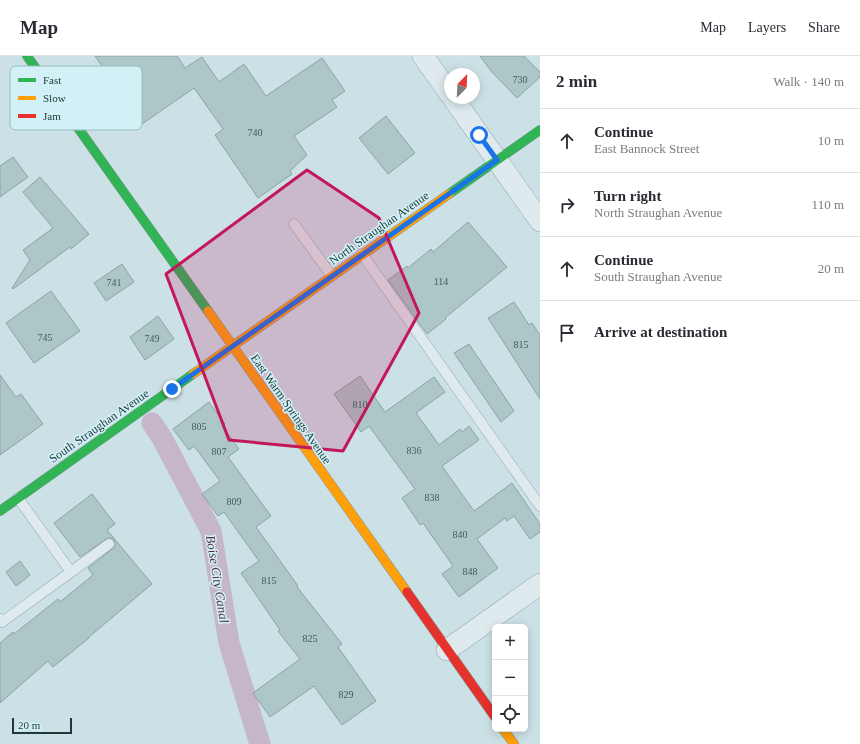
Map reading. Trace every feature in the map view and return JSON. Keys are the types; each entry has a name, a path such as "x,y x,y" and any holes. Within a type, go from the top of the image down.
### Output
{"street":[{"name":"East Warm Springs Avenue","path":"27,56 34,66"},
{"path":"423,56 444,86"},
{"path":"457,104 540,221"},
{"name":"East Warm Springs Avenue","path":"79,130 492,713"},
{"name":"North Straughan Avenue","path":"232,346 540,130"},
{"name":"South Straughan Avenue","path":"0,511 232,346"},
{"path":"447,650 540,584"},
{"path":"505,732 514,744"}],"lane":[{"path":"294,224 332,276"},
{"path":"362,254 540,506"},
{"path":"18,498 72,572"},
{"path":"1,622 109,544"}],"highlighted area":[{"path":"307,170 379,218 419,313 343,451 229,440 166,274"}],"building":[{"path":"95,56 177,56 185,68 202,57 219,82 244,64 266,96 322,58 345,91 332,100 337,107 294,136 307,155 290,171 292,174 258,198 215,135 223,129 194,88 142,124 142,66 102,66"},
{"path":"480,56 524,56 540,72 540,77 517,98 491,71"},
{"path":"386,116 415,153 388,174 359,138"},
{"path":"13,157 28,177 0,197 0,166"},
{"path":"40,177 89,234 71,249 70,247 13,289 12,288 30,260 23,250 53,228 23,192"},
{"path":"468,222 507,267 427,334 388,280 407,266 408,268 431,249 433,252"},
{"path":"122,264 134,282 106,301 94,283"},
{"path":"51,291 80,331 34,363 6,323"},
{"path":"514,302 529,325 532,323 540,335 540,399 488,318"},
{"path":"158,316 174,339 145,360 130,337"},
{"path":"469,344 514,411 501,422 454,353"},
{"path":"0,375 16,397 21,394 43,424 0,455"},
{"path":"360,376 385,412 434,377 445,392 416,413 439,445 460,429 462,432 469,426 479,440 442,466 474,511 512,483 540,524 540,532 530,539 514,516 507,521 505,518 477,539 498,568 459,597 442,574 453,566 423,523 420,525 402,498 415,489 369,426 361,432 334,394"},
{"path":"209,402 225,424 222,426 239,449 228,457 271,516 256,527 298,586 297,587 342,644 338,647 376,701 342,725 314,686 270,717 253,693 300,659 278,631 280,630 241,573 259,561 224,512 218,516 202,494 220,481 194,446 189,450 173,429"},
{"path":"92,494 115,524 107,530 152,584 53,667 48,661 0,703 0,643 13,632 14,634 58,599 60,602 93,575 88,568 115,547 114,540 108,538 80,557 54,523"},
{"path":"20,561 30,575 16,586 6,572"}],"waterway":[{"name":"Boise City Canal","path":"152,423 162,438 211,531 229,643 260,744"}],"traffic: fast":[{"path":"27,56 34,66"},
{"path":"80,130 208,311"},
{"path":"449,194 540,130"},
{"path":"0,511 193,374"}],"traffic: slow":[{"path":"193,374 449,194"},
{"path":"208,311 407,592"},
{"path":"505,732 514,744"}],"traffic: jam":[{"path":"407,592 492,713"}],"route":[{"path":"172,389 497,160 479,135"}]}
